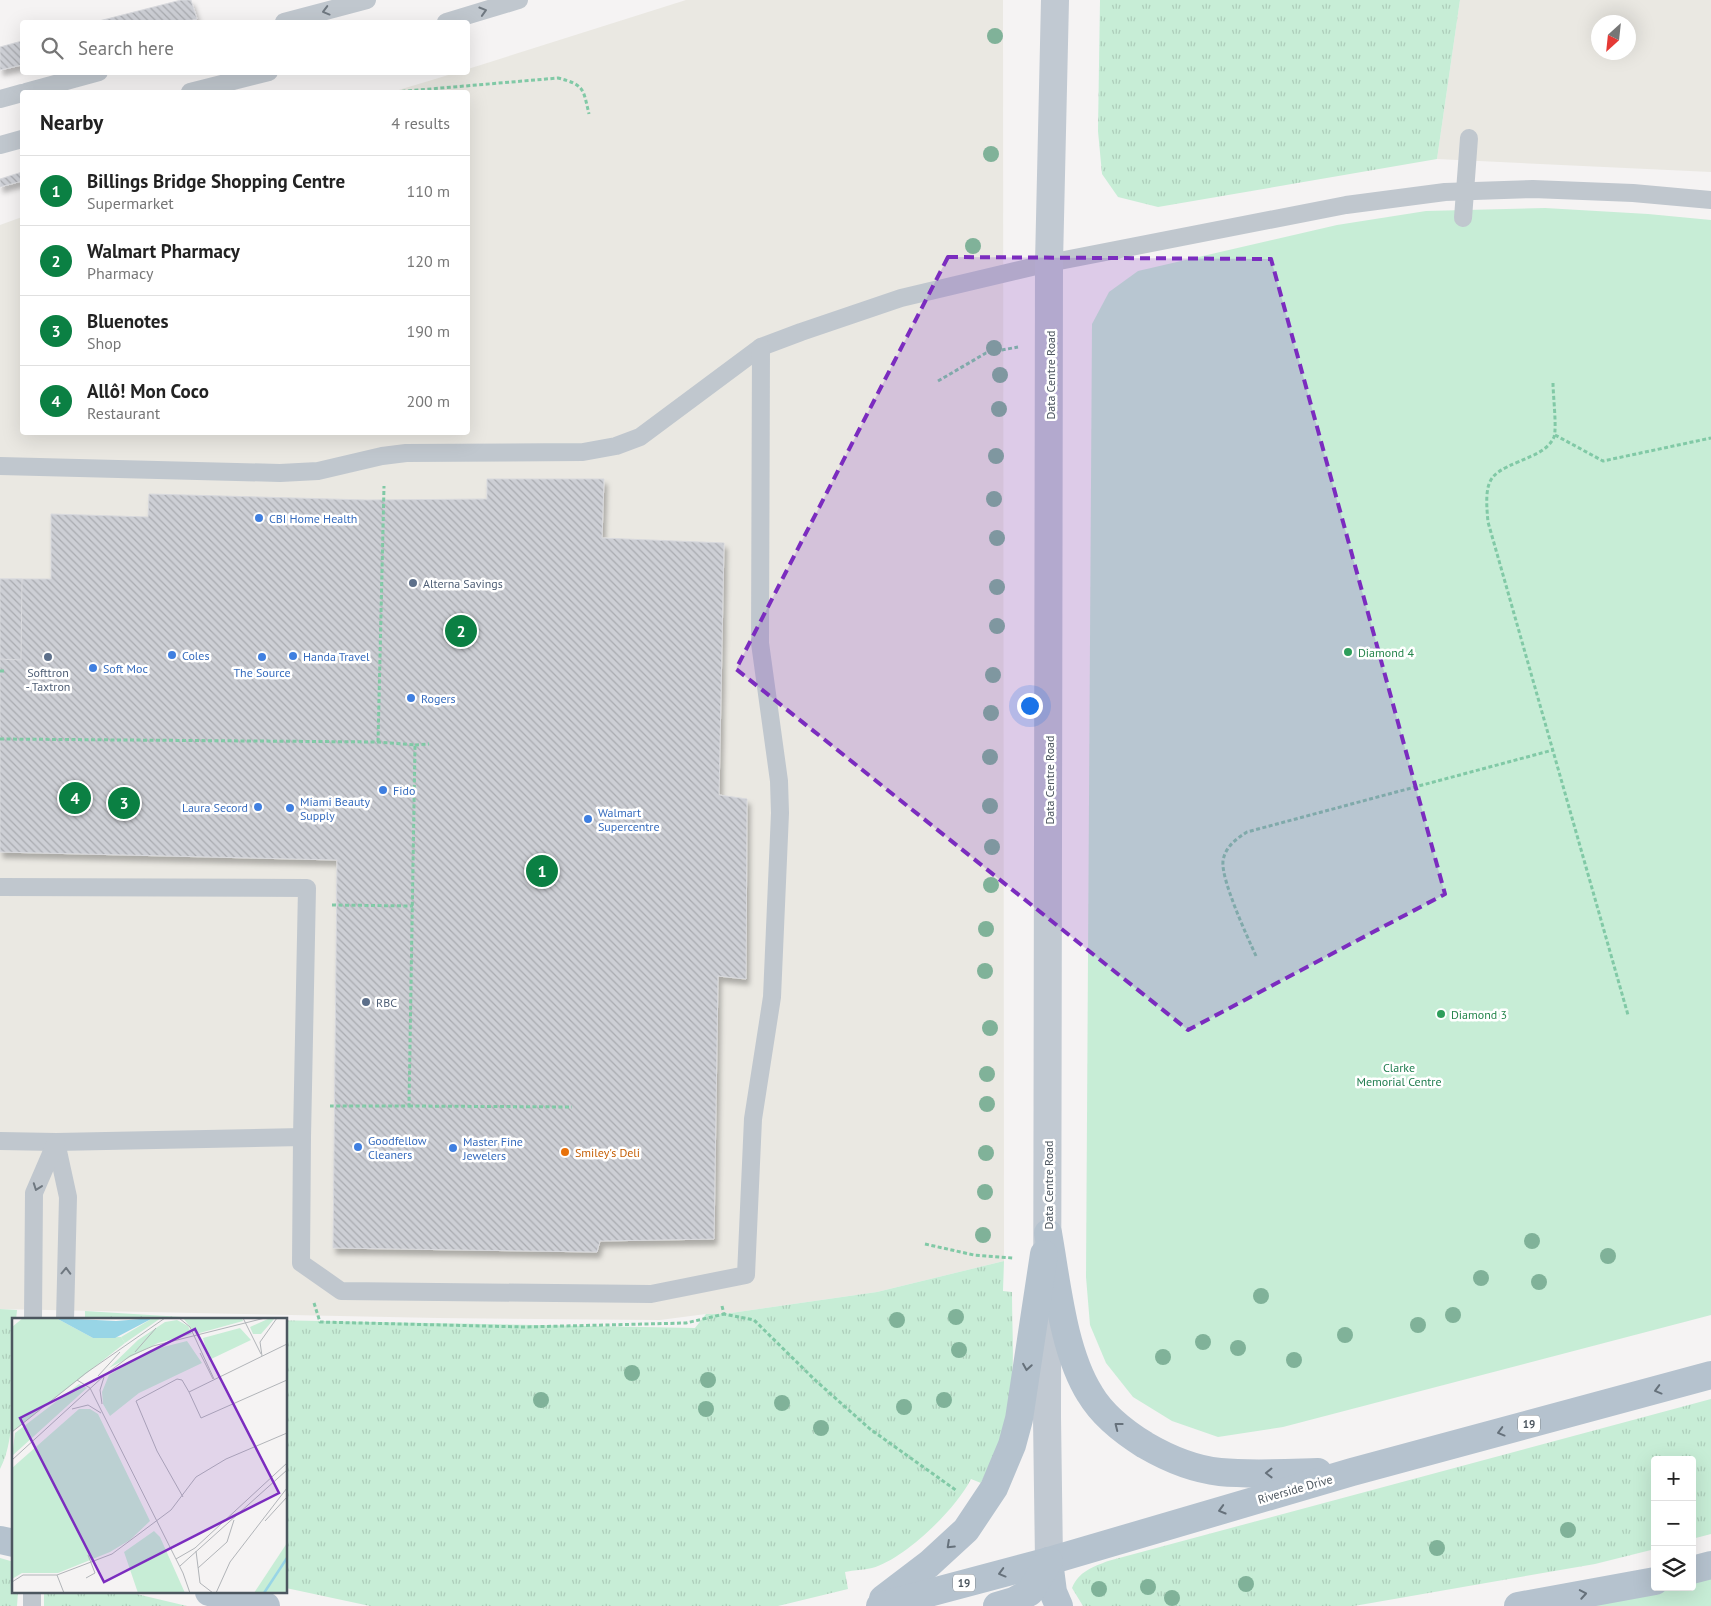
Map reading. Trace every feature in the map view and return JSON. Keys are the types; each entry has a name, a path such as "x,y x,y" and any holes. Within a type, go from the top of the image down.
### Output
{"main road":[{"name":"Data Centre Road","path":"1049,1561 1046,1246 1049,263 1055,0"},
{"path":"1046,1246 1067,1336 1078,1368 1090,1394 1110,1420 1134,1438 1179,1463 1194,1468 1219,1472 1352,1472"},
{"path":"874,1606 929,1564 966,1530 994,1488 1012,1445 1019,1419 1046,1246"},
{"name":"Riverside Drive","path":"880,1606 1049,1561 1352,1472 1711,1375"},
{"path":"997,1606 1014,1601 1030,1592 1049,1561"},
{"path":"1049,1561 1054,1592 1059,1606"},
{"path":"1696,1569 1711,1565"},
{"path":"1518,1606 1651,1582"},
{"path":"217,1594 266,1606"}],"lane":[{"path":"292,20 367,0"},
{"path":"453,20 520,0"},
{"path":"35,90 88,75"},
{"path":"198,90 257,75"},
{"path":"0,100 20,94"},
{"path":"1463,218 1469,138"},
{"path":"0,146 20,140"},
{"path":"0,466 280,473 318,471 382,456 406,453 583,452 616,446 640,437 761,347 901,298 1049,263 1346,205 1445,192 1533,189 1633,193 1711,200"},
{"path":"0,887 308,888 300,1262 341,1290 651,1294 746,1275 752,1119 772,997 780,813 779,781 760,643 761,347"},
{"path":"0,1141 56,1142 302,1137"},
{"path":"33,1318 34,1193 56,1142"},
{"path":"56,1142 68,1198 65,1318"}],"path":[{"path":"418,90 558,78 575,83 584,91 589,114"},
{"path":"938,381 986,353 1018,347"},
{"path":"1553,383 1555,435 1551,444 1540,452 1499,471 1490,480 1486,492 1488,522 1628,1015"},
{"path":"1555,435 1603,461 1711,438"},
{"path":"378,742 384,486"},
{"path":"0,671 6,671"},
{"path":"0,739 429,744"},
{"path":"409,1106 415,745"},
{"path":"1256,956 1224,877 1223,862 1227,850 1235,840 1247,832 1553,750"},
{"path":"331,905 413,906"},
{"path":"330,1106 572,1107"},
{"path":"925,1244 974,1255 1046,1246"},
{"path":"717,1281 724,1314 754,1320 815,1380 870,1430 959,1492"}],"highlighted area":[{"path":"948,257 1271,259 1445,894 1188,1030 736,669"}],"shaded area":[{"path":"686,0 1003,0 1004,1261 877,1292 724,1314 706,1314 660,1320 438,1318 0,1309 0,225 20,218 20,435 470,435 470,90 399,90 448,75 470,75 470,68"},
{"path":"1460,0 1711,0 1711,172 1437,159"}],"green space":[{"path":"1100,0 1460,0 1437,159 1158,207 1118,197 1102,174 1098,131"},
{"name":"Clarke Memorial Centre","path":"1545,208 1711,220 1711,1315 1283,1427 1218,1437 1172,1421 1133,1397 1106,1363 1090,1325 1086,1277 1092,324 1109,292 1138,271 1337,225 1426,211"},
{"path":"1004,1261 1003,1291 1012,1292 1012,1384 1008,1410 992,1460 981,1483 971,1479 964,1491 942,1518 914,1544 885,1563 872,1568 845,1572 848,1589 778,1606 370,1606 288,1588 288,1320 695,1328 706,1314 724,1314 877,1292"},
{"path":"0,1309 17,1310 16,1318 12,1318 12,1418 10,1438 0,1469"},
{"path":"85,1311 199,1318 85,1318"},
{"path":"1711,1399 1711,1534 1696,1538 1696,1456 1651,1456 1651,1550 1595,1564 1354,1606 1083,1606 1072,1588 1075,1582 1078,1577 1092,1568 1108,1561"},
{"path":"0,1558 12,1561 12,1594 18,1594 17,1606 0,1606"},
{"path":"1711,1565 1711,1606 1518,1606 1651,1588 1651,1591 1696,1591 1696,1569"},
{"path":"44,1594 136,1594 187,1606 44,1606"}],"building":[{"path":"181,0 191,0 197,19 192,20 103,20"},
{"path":"20,42 20,65 0,70 0,47"},
{"path":"20,173 20,182 0,187 0,179"},
{"path":"487,479 604,479 602,538 724,543 719,795 747,799 746,979 718,976 714,1239 600,1241 597,1252 333,1248 337,860 0,852 0,579 51,579 51,514 148,517 149,494 367,500 487,499"},
{"path":"0,579 22,579 21,660 0,659"}],"place":[{"name":"CBI Home Health","path":"259,518"},
{"name":"Alterna Savings","path":"413,583"},
{"name":"Walmart Pharmacy","path":"461,631"},
{"name":"Diamond 4","path":"1348,652"},
{"name":"Coles","path":"172,655"},
{"name":"Handa Travel","path":"293,656"},
{"name":"Softtron - Taxtron","path":"48,657"},
{"name":"The Source","path":"262,657"},
{"name":"Soft Moc","path":"93,668"},
{"name":"Rogers","path":"411,698"},
{"name":"Fido","path":"383,790"},
{"name":"Allô! Mon Coco","path":"75,798"},
{"name":"Bluenotes","path":"124,803"},
{"name":"Laura Secord","path":"258,807"},
{"name":"Miami Beauty Supply","path":"290,808"},
{"name":"Walmart Supercentre","path":"588,819"},
{"name":"Billings Bridge Shopping Centre","path":"542,871"},
{"name":"RBC","path":"366,1002"},
{"name":"Diamond 3","path":"1441,1014"},
{"name":"Goodfellow Cleaners","path":"358,1147"},
{"name":"Master Fine Jewelers","path":"453,1148"},
{"name":"Smiley's Deli","path":"565,1152"}]}
